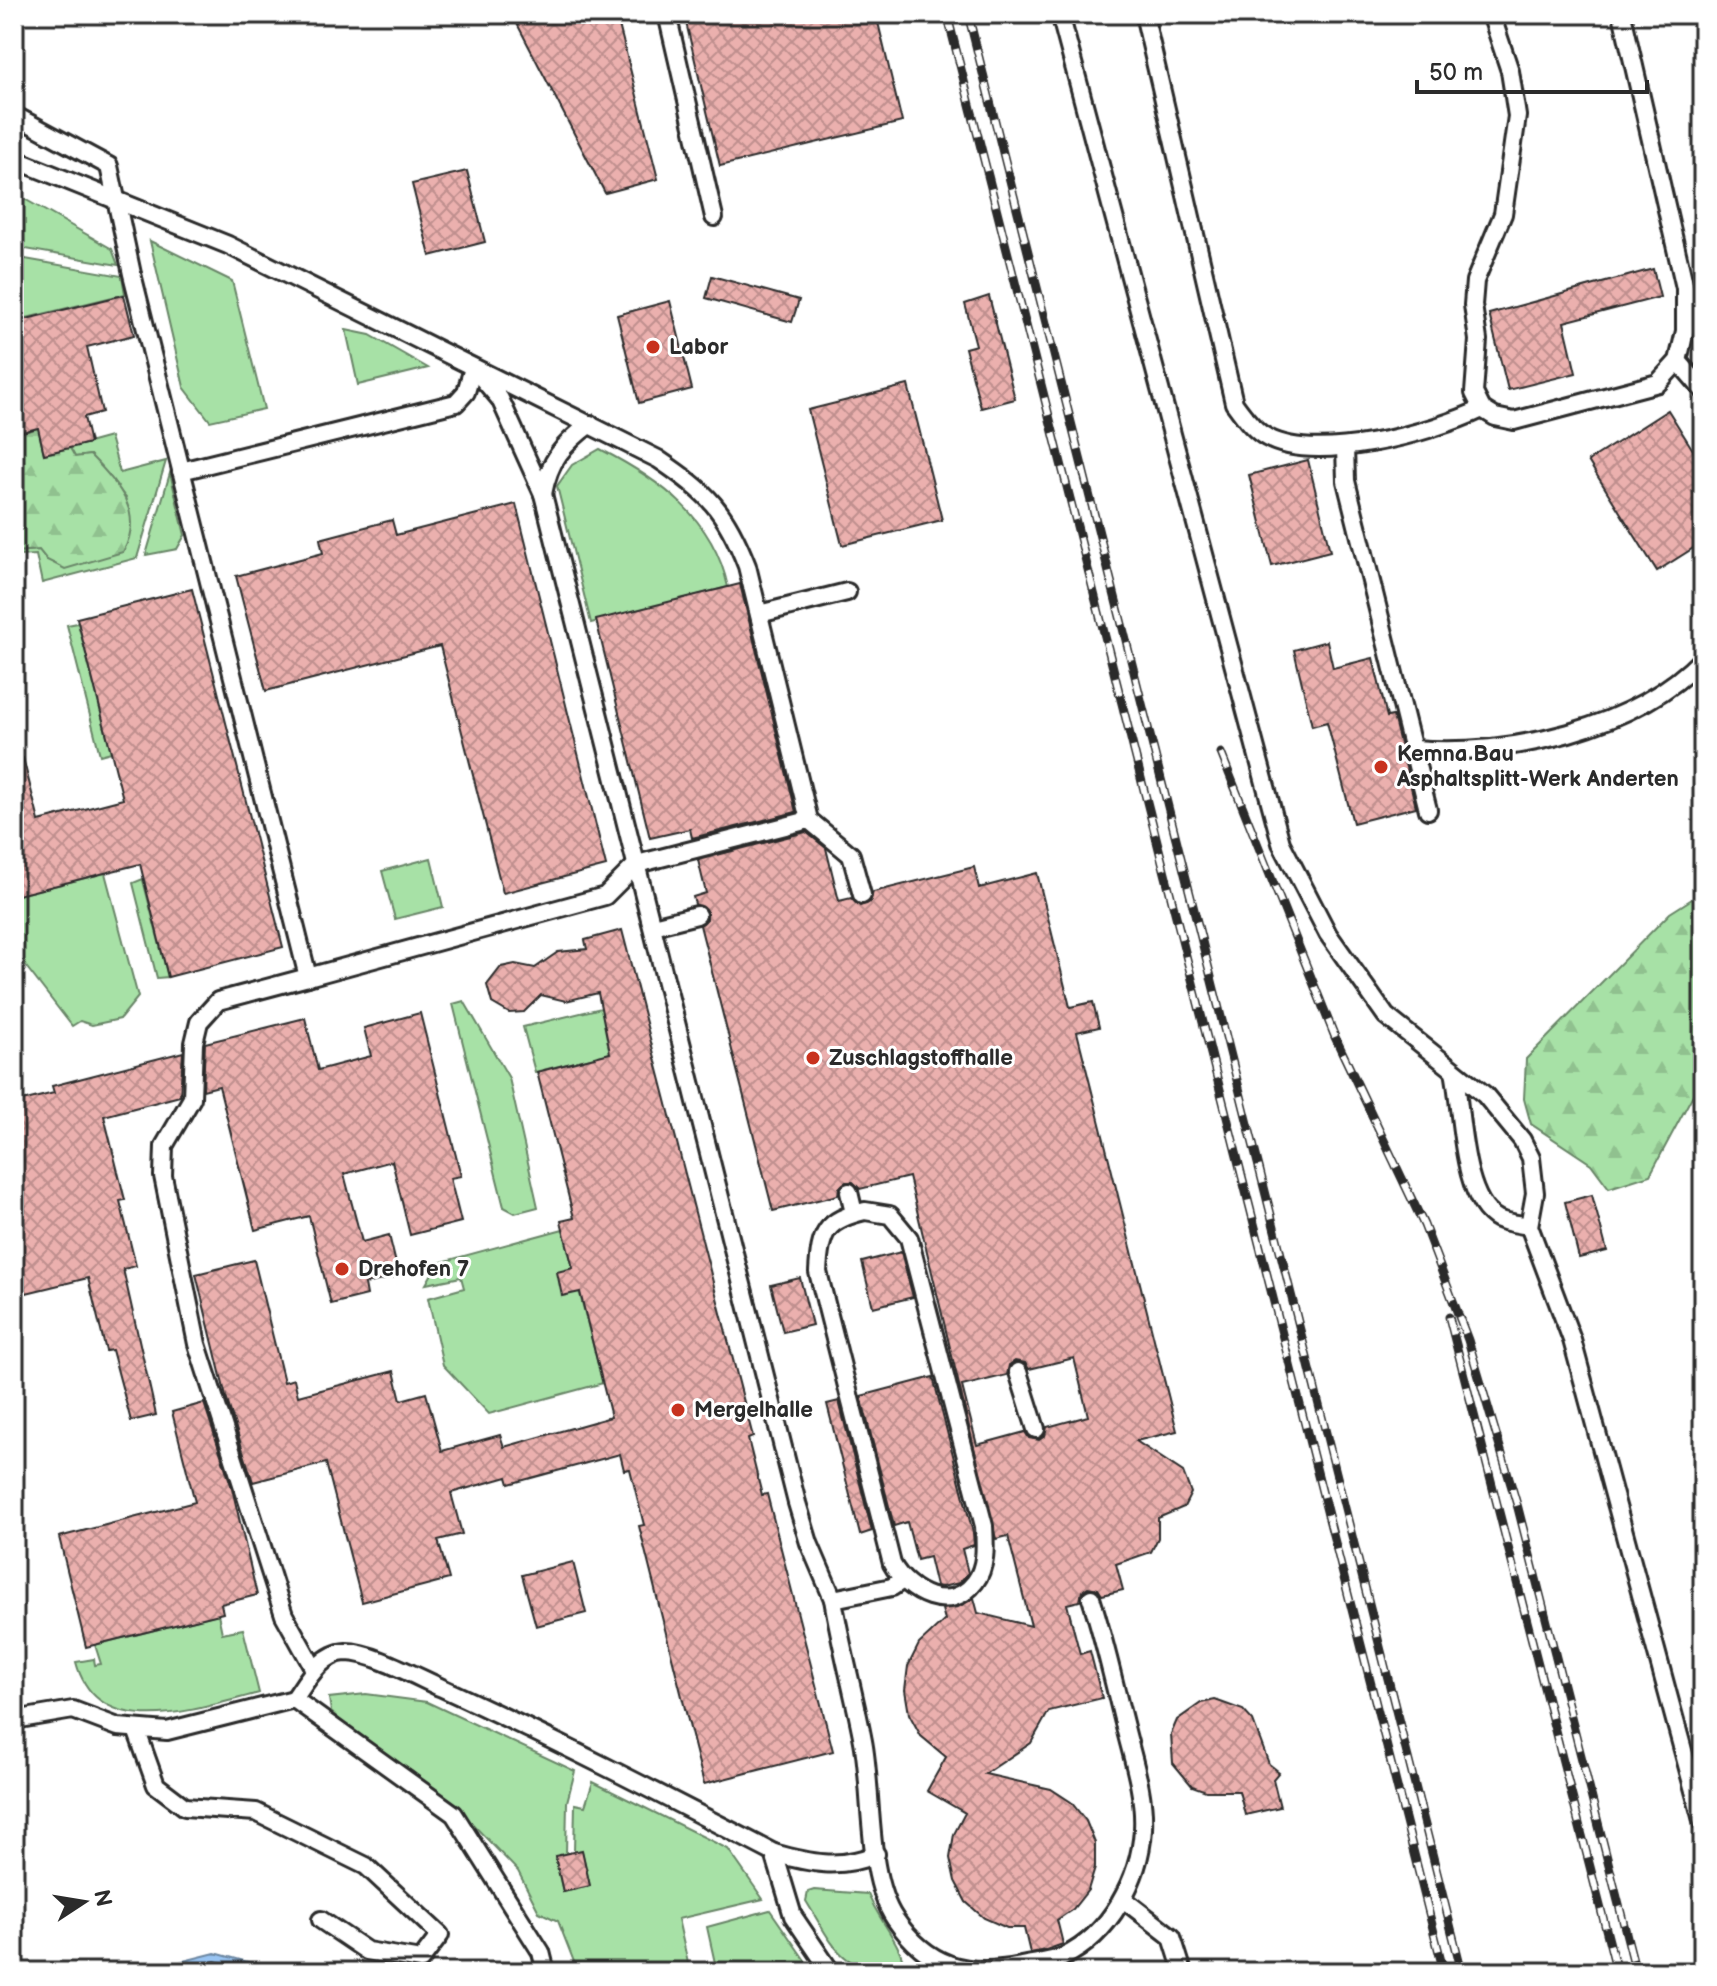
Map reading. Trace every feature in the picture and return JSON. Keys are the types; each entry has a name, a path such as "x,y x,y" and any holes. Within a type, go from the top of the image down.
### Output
{"lane":[{"path":"667,14 714,217"},
{"path":"1060,14 1281,843 1328,934 1386,1016 1485,1095 1522,1140 1531,1158 1535,1193 1529,1226 1572,1340 1703,1824"},
{"path":"1144,14 1234,403 1263,435 1282,443 1345,447 1455,422 1482,409"},
{"path":"1491,14 1510,71 1517,116 1503,214 1475,281 1473,305 1478,340 1474,393 1482,409 1495,417 1514,421 1658,383 1678,361 1685,331 1685,288 1622,14"},
{"path":"14,115 109,166 114,199 308,977"},
{"path":"14,159 228,245 590,424 658,459 702,488 731,526 747,566 809,820 851,855 862,895"},
{"path":"1678,361 1703,390"},
{"path":"181,471 456,403 466,392 473,368"},
{"path":"473,368 500,399 543,494 797,1503 809,1543 833,1599 863,1740 883,1895 895,1919 940,1968 1001,1970 1062,1957 1107,1921 1123,1899 1138,1864 1143,1827 1139,1783 1091,1598"},
{"path":"543,494 548,470 557,453 590,424"},
{"path":"1345,447 1346,481 1428,810"},
{"path":"759,614 847,592"},
{"path":"1414,749 1490,751 1626,713 1703,658"},
{"path":"314,1669 284,1615 197,1344 163,1176 164,1146 192,1098 194,1043 199,1022 218,1001 605,896 637,864 809,820"},
{"path":"653,926 697,915"},
{"path":"1454,1071 1469,1181 1478,1200 1496,1218 1529,1226"},
{"path":"849,1192 854,1213"},
{"path":"878,1211 890,1215 909,1238 984,1526 982,1565 977,1580 965,1592 948,1598 929,1597 901,1581 884,1540 818,1272 819,1246 825,1232 835,1221 854,1213 878,1211"},
{"path":"1018,1372 1036,1429"},
{"path":"833,1599 892,1587 901,1581"},
{"path":"14,1720 73,1710 118,1727 167,1731 294,1699 314,1669 334,1655 347,1652 411,1674 774,1853 814,1864 843,1865 876,1854"},
{"path":"294,1699 454,1814 541,1952 546,1972"},
{"path":"136,1729 156,1785 185,1807 256,1812 366,1866 440,1935 421,1960 367,1951 321,1920"},
{"path":"774,1853 793,1916 831,1972"},
{"path":"1123,1899 1172,1937 1183,1972"}],"green space":[{"path":"14,193 112,249 118,265 14,247"},
{"path":"150,241 232,281 264,409 210,421 184,387"},
{"path":"14,257 122,276 125,294 14,321"},
{"path":"346,330 370,335 428,368 358,385"},
{"path":"38,428 44,454 70,448 75,457 90,455 119,488 130,512 131,524 123,552 65,569 47,560 39,550 14,552 14,434"},
{"path":"110,437 120,473 166,461 137,558 42,583 36,555 17,556 14,560 14,552 39,550 47,560 126,498 90,455 75,457 70,448"},
{"path":"600,449 643,474 681,503 710,540 721,562 728,587 591,623 557,486 572,465"},
{"path":"170,473 185,535 177,549 146,555"},
{"path":"78,623 111,752 100,755 67,625"},
{"path":"431,858 443,907 395,919 382,871"},
{"path":"105,873 138,997 120,1019 92,1025 80,1021 72,1026 14,951 14,896"},
{"path":"143,879 168,977 157,978 133,883"},
{"path":"1703,892 1703,1076 1650,1175 1609,1188 1591,1164 1531,1124 1524,1099 1526,1059 1670,913"},
{"path":"464,1001 509,1078 538,1207 515,1213 504,1207 453,1004"},
{"path":"601,1008 651,1043 535,1072 523,1027"},
{"path":"563,1229 603,1383 489,1414 443,1365 428,1298 464,1288 461,1277 426,1284 438,1263"},
{"path":"218,1614 222,1633 243,1629 259,1693 182,1711 155,1714 129,1712 106,1704 88,1688 76,1662 94,1659 95,1665 101,1664 95,1645"},
{"path":"366,1694 427,1702 575,1771 567,1802 566,1854 555,1857 563,1892 590,1886 582,1851 574,1852 575,1804 585,1806 593,1782 728,1849 763,1899 678,1919 690,1972 578,1972 558,1921 539,1912 518,1871 461,1812 413,1772 358,1736 331,1712 329,1698"},
{"path":"808,1892 868,1894 903,1959 901,1972 864,1968 842,1954 824,1932 806,1901"},
{"path":"770,1910 813,1972 717,1972 707,1927"}],"water":[{"path":"215,1953 284,1972 140,1972"}],"building":[{"path":"512,14 602,14 605,24 618,21 658,179 605,193"},
{"path":"684,14 876,14 902,122 720,166"},
{"path":"467,171 485,242 430,256 412,184"},
{"path":"1653,269 1660,297 1564,322 1576,373 1508,390 1489,314"},
{"path":"712,276 799,300 792,322 706,298"},
{"path":"124,295 134,335 87,347 102,412 84,417 90,443 44,454 38,428 14,434 14,322"},
{"path":"989,296 1015,399 981,408 965,348 976,345 965,304"},
{"name":"Labor","path":"670,301 692,389 639,403 617,315"},
{"path":"908,385 942,520 842,545 808,410"},
{"path":"1668,410 1703,466 1703,542 1657,571 1588,461"},
{"path":"1308,460 1330,551 1272,566 1249,475"},
{"path":"516,504 606,866 503,893 440,646 266,691 236,576 323,553 320,539 392,520 396,535"},
{"path":"740,584 796,812 692,838 690,829 650,838 596,620"},
{"path":"192,589 283,947 168,977 140,864 14,896 14,760 23,758 39,821 123,799 77,618"},
{"path":"1327,641 1333,668 1373,658 1387,717 1393,716 1416,807 1353,823 1327,722 1312,726 1294,650"},
{"path":"806,832 826,848 839,901 851,898 860,906 870,902 873,892 974,867 979,888 1037,873 1070,1007 1093,1002 1099,1027 1077,1032 1177,1431 1136,1441 1183,1472 1191,1493 1184,1507 1158,1518 1158,1538 1151,1552 1116,1564 1123,1590 1102,1595 1098,1589 1088,1587 1082,1591 1080,1601 1067,1604 1080,1654 1090,1651 1102,1698 1049,1711 1031,1743 985,1774 1051,1789 1071,1802 1086,1821 1095,1843 1095,1867 1088,1890 1073,1909 1057,1920 1063,1944 1046,1950 1030,1953 1024,1928 1007,1928 984,1918 966,1902 955,1881 950,1858 954,1834 965,1813 927,1791 946,1757 921,1736 909,1714 905,1690 908,1666 919,1644 945,1620 942,1609 958,1607 974,1598 978,1613 1031,1626 1008,1536 996,1539 909,1177 860,1189 853,1182 846,1182 839,1188 838,1195 773,1211 700,925 707,919 707,912 695,904 693,897 706,893 698,860","holes":["1074,1358 1088,1416 1047,1427 1045,1436 1039,1440 1029,1438 1025,1432 977,1445 962,1386 1007,1375 1009,1365 1015,1361 1025,1363 1029,1369"]},
{"name":"Mergelhalle","path":"622,930 753,1437 748,1439 762,1495 767,1494 833,1751 704,1784 639,1526 644,1525 630,1469 624,1470 620,1454 509,1484 507,1477 451,1493 462,1534 438,1540 449,1579 362,1602 326,1463 253,1482 226,1397 196,1274 254,1260 284,1382 294,1379 298,1396 394,1371 401,1400 426,1393 442,1451 500,1435 504,1447 611,1417 580,1292 562,1296 557,1272 573,1268 561,1221 574,1218 537,1072 610,1053 598,993 566,1001 541,995 524,1012 509,1013 492,1003 487,985 501,967 515,964 535,968 558,952 587,949 585,940"},
{"path":"420,1013 461,1176 450,1178 461,1222 410,1235 392,1161 344,1174 362,1242 389,1235 399,1276 365,1284 367,1295 331,1304 309,1216 255,1230 219,1086 203,1090 205,1043 305,1018 318,1070 371,1056 364,1028"},
{"path":"183,1052 180,1096 104,1116 125,1200 120,1201 136,1266 123,1269 156,1415 131,1421 112,1350 106,1351 88,1278 14,1296 14,1103 54,1093 52,1086"},
{"path":"1592,1195 1607,1251 1579,1258 1565,1202"},
{"path":"901,1252 913,1297 873,1307 862,1262"},
{"path":"800,1278 812,1325 783,1332 771,1285"},
{"path":"933,1377 974,1545 962,1549 968,1573 959,1583 942,1587 936,1586 929,1557 917,1560 907,1522 894,1526 861,1396"},
{"path":"839,1401 872,1531 860,1535 827,1404"},
{"path":"204,1403 232,1488 257,1595 221,1604 223,1613 86,1647 59,1537 195,1502 172,1412"},
{"path":"573,1562 586,1613 536,1626 522,1575"},
{"path":"1215,1700 1243,1710 1253,1721 1269,1764 1279,1772 1273,1779 1280,1807 1245,1815 1239,1791 1206,1791 1192,1786 1173,1763 1171,1734 1177,1720 1201,1703"},
{"path":"582,1850 590,1886 563,1892 555,1856"}],"railway":[{"path":"947,14 1444,1972"},
{"path":"968,14 1462,1972"},
{"path":"1221,753 1335,1037 1424,1225 1468,1340 1518,1508 1636,1972"},
{"path":"1449,1317 1617,1972"}],"place":[{"name":"Labor","path":"653,347"},
{"name":"Kemna Bau Asphaltsplitt-Werk Anderten","path":"1381,767"},
{"name":"Zuschlagstoffhalle","path":"813,1058"},
{"name":"Drehofen 7","path":"342,1269"},
{"name":"Mergelhalle","path":"678,1410"}]}
